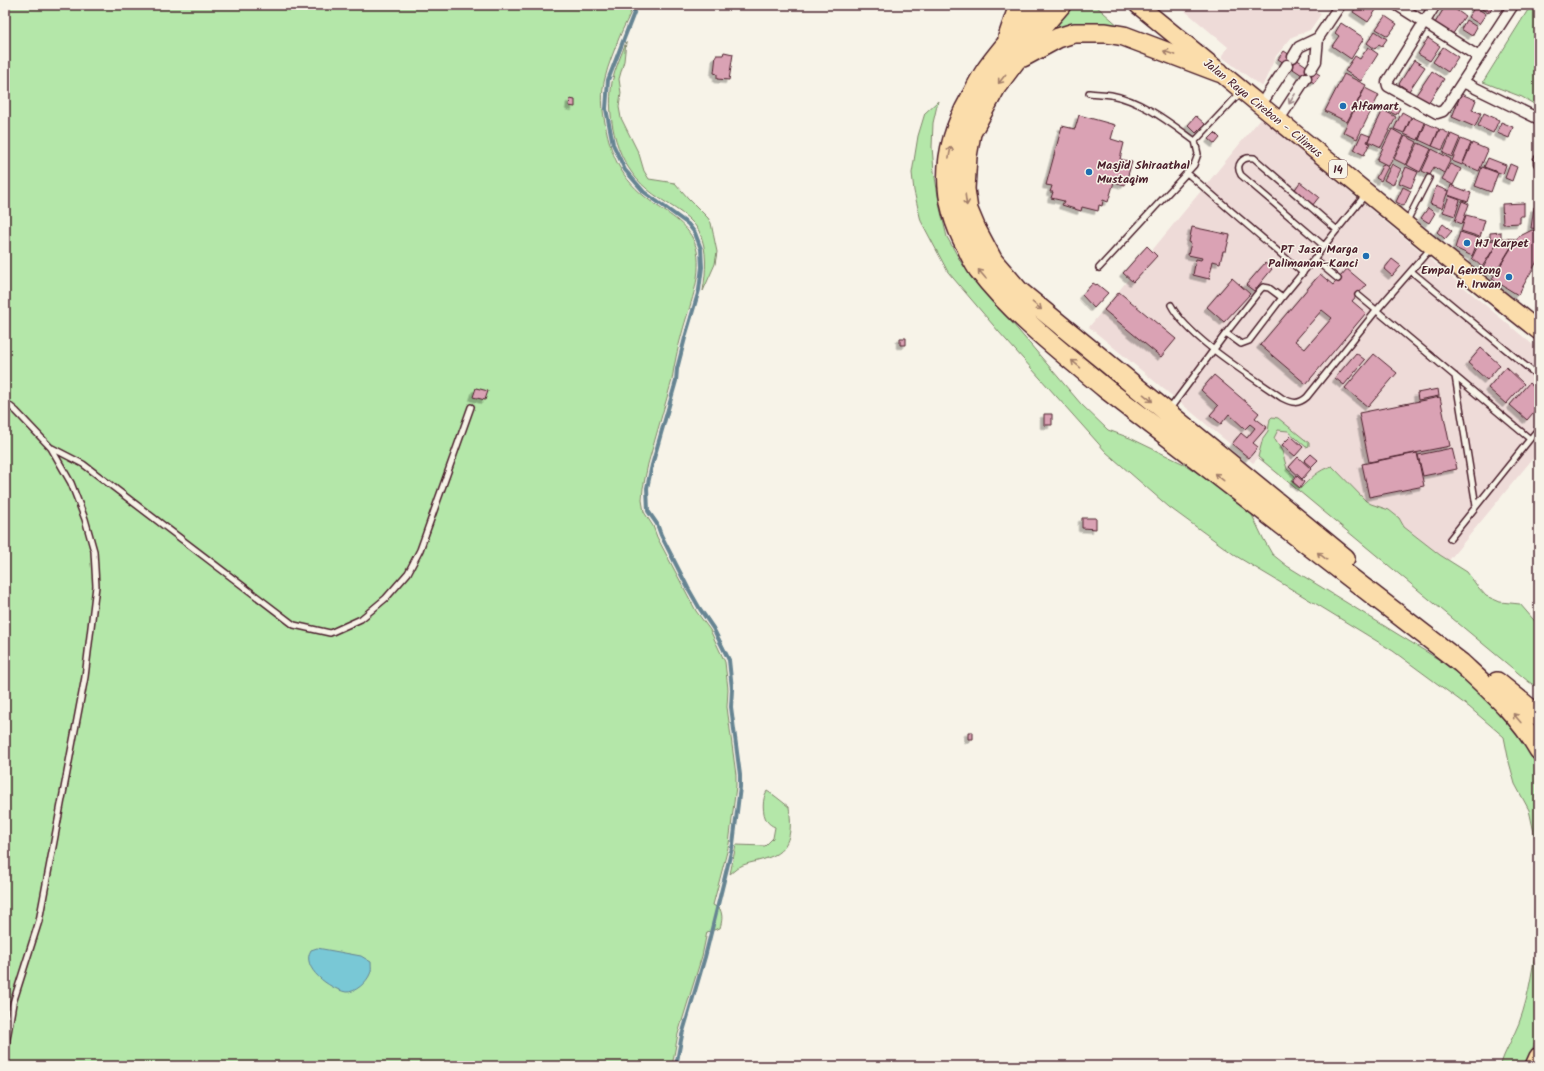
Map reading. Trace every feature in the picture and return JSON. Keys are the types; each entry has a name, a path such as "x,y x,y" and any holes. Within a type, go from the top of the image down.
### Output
{"highway":[{"path":"1009,56 1013,26 1019,5"},
{"path":"1040,5 1009,56 996,87 971,133 966,156 965,189 968,210 976,229 993,260 1019,291 1539,716"},
{"path":"1061,5 1035,35 1009,56 986,70 955,128 946,174 948,194 953,216 960,236 978,268 1013,308 1106,389 1460,663 1498,697 1529,733 1539,750"},
{"name":"Jalan Raya Cirebon - Cilimus","path":"1138,5 1432,246 1536,323"},
{"path":"1009,56 1074,33 1106,33 1124,36 1219,72"},
{"path":"1535,1066 1539,1057"}],"street":[{"path":"1278,121 1316,61 1318,38 1340,5"},
{"path":"1397,5 1479,57"},
{"path":"1435,5 1388,78 1387,82 1388,86 1437,112 1443,111 1447,106 1513,5"},
{"path":"1260,106 1299,47 1318,38"},
{"path":"1463,82 1539,119"}],"lane":[{"path":"1195,141 1242,91"},
{"path":"1089,93 1111,95 1145,107 1195,141 1198,154 1194,165 1099,268"},
{"path":"1324,246 1241,175 1238,170 1242,160 1254,158 1337,230"},
{"path":"1187,173 1303,273"},
{"path":"1405,223 1429,178"},
{"path":"1226,333 1241,344 1249,341 1367,193"},
{"path":"1171,305 1182,321 1198,337 1214,349 1282,398 1292,403 1301,402 1307,397 1376,311 1432,246"},
{"path":"1314,259 1338,279"},
{"path":"1411,271 1539,377"},
{"path":"1167,413 1226,333 1263,287 1269,288 1282,299"},
{"path":"1358,295 1530,439"},
{"path":"1455,376 1476,506"},
{"path":"5,402 16,411 51,448 71,483 85,519 94,551 96,586 85,676 75,735 39,921 13,1003 5,1051"},
{"path":"51,448 83,464 294,625 330,633 361,619 386,598 408,573 420,550 471,407"},
{"path":"1450,539 1539,428"}],"shaded area":[{"path":"1178,5 1310,5 1321,14 1310,30 1292,37 1276,56 1262,87 1222,57 1228,47"},
{"path":"1261,118 1539,350 1539,451 1422,593 1258,458 1253,463 1089,327"}],"green space":[{"path":"5,5 633,5 611,58 606,73 602,95 604,118 611,149 621,170 636,188 645,197 676,219 687,229 695,243 698,261 698,272 694,292 679,344 672,380 648,464 642,500 644,512 653,526 657,537 696,611 710,630 725,662 728,689 727,707 736,775 729,844 713,905 720,909 722,916 720,928 707,932 702,956 678,1034 672,1066 5,1066"},
{"path":"1070,5 1095,5 1120,27 1045,36"},
{"path":"1531,5 1539,5 1539,107 1522,97 1483,82"},
{"path":"626,42 624,61 619,79 621,93 619,107 621,118 639,154 644,171 649,179 675,183 711,223 717,252 715,264 703,291 705,254 699,231 695,225 682,213 653,194 637,179 621,154 616,140 611,111 612,82"},
{"path":"938,101 933,123 932,147 934,171 940,208 947,237 962,264 1081,404 1108,430 1130,438 1184,464 1216,485 1252,515 1272,554 1287,566 1438,659 1462,677 1508,723 1524,744 1539,769 1539,855 1529,810 1515,784 1504,737 1469,707 1393,651 1236,556 1169,507 1106,452 999,332 948,272 921,221 914,191 912,173 918,136 925,113"},
{"path":"1272,417 1278,418 1309,443 1309,446 1306,447 1288,431 1278,430 1274,438 1282,451 1287,469 1295,476 1292,482 1300,489 1318,472 1332,466 1366,501 1389,510 1399,518 1404,527 1440,555 1467,572 1486,596 1500,602 1520,604 1539,626 1539,688 1529,682 1258,457 1263,438 1268,431 1270,419"},
{"path":"767,791 789,807 790,830 786,843 783,849 777,853 767,858 743,865 730,874 736,845 765,846 773,838 775,827 765,818 763,810 763,802"},
{"path":"1539,932 1539,1033 1525,1066 1500,1066 1523,1012 1529,989"}],"water":[{"path":"317,948 361,956 371,962 371,971 363,983 353,991 346,992 339,990 318,977 313,970 309,957 311,950"}],"building":[{"path":"1358,5 1376,5 1378,7 1368,22 1353,12"},
{"path":"1446,5 1449,5 1465,16 1452,35 1435,23"},
{"path":"1476,5 1494,5 1488,13"},
{"path":"1475,7 1486,14 1479,24 1468,17"},
{"path":"1385,16 1397,24 1388,36 1376,29"},
{"path":"1466,20 1477,27 1472,36 1461,29"},
{"path":"1341,23 1364,38 1351,59 1332,46 1339,36 1335,33"},
{"path":"1375,31 1387,39 1382,46 1379,44 1375,49 1367,43"},
{"path":"1428,38 1440,46 1430,61 1418,54"},
{"path":"1368,47 1378,54 1361,81 1345,71 1355,56 1360,59"},
{"path":"1443,47 1458,57 1448,72 1433,62"},
{"path":"1284,51 1320,75 1314,83 1278,59"},
{"path":"724,52 733,54 729,80 717,79 717,74 714,73 716,55 723,55"},
{"path":"1414,60 1425,67 1409,91 1399,84"},
{"path":"1432,71 1444,79 1428,103 1416,95"},
{"path":"1344,74 1366,85 1347,122 1325,111"},
{"path":"1365,88 1379,95 1357,139 1343,132"},
{"path":"1461,94 1476,100 1472,110 1481,113 1475,127 1452,117"},
{"path":"570,99 575,100 575,107 569,106"},
{"path":"1393,105 1400,108 1396,115 1390,112"},
{"path":"1383,110 1396,117 1381,147 1368,141"},
{"path":"1402,112 1411,117 1404,133 1394,129"},
{"path":"1484,113 1499,120 1493,133 1478,126"},
{"name":"Masjid Shiraathal Mustaqim","path":"1079,115 1115,125 1111,139 1124,143 1120,159 1132,162 1125,185 1114,182 1108,202 1103,200 1102,206 1099,205 1098,211 1082,207 1081,211 1062,205 1064,201 1051,198 1053,192 1050,192 1052,186 1046,185 1062,126 1075,129"},
{"path":"1196,116 1205,124 1196,133 1188,125"},
{"path":"1412,117 1425,123 1418,140 1404,134"},
{"path":"1501,122 1513,127 1509,138 1497,133"},
{"path":"1426,123 1439,129 1432,146 1419,140"},
{"path":"1392,129 1404,136 1389,166 1377,160"},
{"path":"1440,129 1450,134 1442,150 1432,146"},
{"path":"1215,133 1220,138 1215,144 1209,139"},
{"path":"1362,133 1370,136 1367,142 1370,143 1364,155 1354,150"},
{"path":"1451,134 1460,138 1452,157 1443,153"},
{"path":"1405,136 1417,142 1406,165 1394,159"},
{"path":"1461,139 1471,143 1462,165 1452,161"},
{"path":"1418,143 1431,149 1420,172 1407,165"},
{"path":"1472,143 1488,150 1479,171 1463,164"},
{"path":"1432,149 1451,159 1444,173 1434,167 1430,175 1422,171"},
{"path":"1488,158 1506,165 1503,174 1484,167"},
{"path":"1383,164 1388,167 1381,181 1376,178"},
{"path":"1392,164 1401,169 1393,185 1384,180"},
{"path":"1450,164 1461,169 1453,185 1442,179"},
{"path":"1510,164 1517,167 1512,181 1505,178"},
{"path":"1406,167 1418,172 1411,188 1399,183"},
{"path":"1482,167 1498,173 1491,192 1475,186"},
{"path":"1300,182 1319,197 1312,206 1294,191"},
{"path":"1451,185 1471,193 1468,202 1448,195"},
{"path":"1436,186 1448,191 1442,208 1430,204"},
{"path":"1403,187 1411,191 1404,206 1396,202"},
{"path":"1449,196 1460,200 1455,216 1443,212"},
{"path":"1462,201 1469,204 1462,224 1455,221"},
{"path":"1524,203 1524,216 1520,216 1520,223 1503,224 1502,204"},
{"path":"1534,207 1539,208 1539,229 1531,228"},
{"path":"1428,208 1435,213 1429,223 1421,218"},
{"path":"1466,215 1485,220 1480,237 1461,231"},
{"path":"1443,224 1452,231 1445,239 1437,232"},
{"path":"1192,227 1230,235 1226,251 1223,251 1220,263 1213,261 1209,279 1193,275 1196,259 1201,260 1202,258 1188,255 1191,243 1189,242"},
{"path":"1532,230 1539,232 1539,258 1518,295 1492,279 1518,237"},
{"path":"1460,232 1479,238 1472,256 1455,248"},
{"path":"1501,232 1501,238 1490,239 1490,233"},
{"path":"1500,238 1516,239 1494,275 1483,268"},
{"path":"1499,240 1482,267 1472,258 1480,241"},
{"path":"1147,246 1157,256 1133,282 1123,273"},
{"path":"1392,259 1401,266 1392,276 1384,269"},
{"path":"1265,263 1272,269 1254,291 1246,285"},
{"path":"1347,269 1366,285 1352,301 1366,313 1306,384 1260,345 1320,274 1333,285","holes":["1322,310 1332,318 1305,349 1295,341"]},
{"path":"1232,278 1250,294 1224,322 1207,307"},
{"path":"1093,283 1096,285 1097,284 1108,293 1094,308 1082,295"},
{"path":"1119,292 1176,339 1161,357 1104,310"},
{"path":"900,338 906,338 906,345 900,345"},
{"path":"1481,348 1500,365 1487,380 1468,363"},
{"path":"1356,353 1365,360 1344,385 1335,378"},
{"path":"1374,354 1397,373 1368,407 1345,388"},
{"path":"1506,367 1524,384 1506,404 1488,388"},
{"path":"1214,375 1259,413 1255,418 1267,427 1253,443 1258,447 1249,458 1232,444 1241,433 1247,438 1255,428 1250,424 1245,429 1229,414 1221,424 1210,415 1218,406 1201,390"},
{"path":"1529,383 1539,392 1534,399 1539,406 1527,420 1510,405"},
{"path":"476,388 488,391 485,400 473,397"},
{"path":"1438,389 1439,396 1418,400 1417,393"},
{"path":"1440,397 1450,446 1369,462 1359,413"},
{"path":"1044,414 1052,414 1052,425 1044,425"},
{"path":"1291,436 1303,447 1295,456 1282,445"},
{"path":"1452,448 1457,469 1423,476 1418,455"},
{"path":"1417,453 1424,486 1369,497 1362,464"},
{"path":"1311,454 1318,460 1311,467 1304,461"},
{"path":"1298,457 1311,469 1302,479 1289,467"},
{"path":"1297,476 1304,482 1300,488 1293,482"},
{"path":"1082,518 1096,518 1096,529 1082,528"},
{"path":"968,732 973,732 973,739 968,739"}],"waterway":[{"path":"637,5 608,80 606,109 613,144 625,170 644,192 688,224 695,233 701,249 702,267 699,290 677,369 676,381 652,465 647,488 648,511 657,524 688,588 713,628 729,660 732,689 731,707 740,775 740,787 733,844 705,957 682,1035 676,1066"}],"place":[{"name":"Alfamart","path":"1343,106"},
{"name":"Masjid Shiraathal Mustaqim","path":"1089,172"},
{"name":"HJ Karpet","path":"1467,243"},
{"name":"PT Jasa Marga Palimanan-Kanci","path":"1366,256"},
{"name":"Empal Gentong H. Irwan","path":"1509,277"}]}
